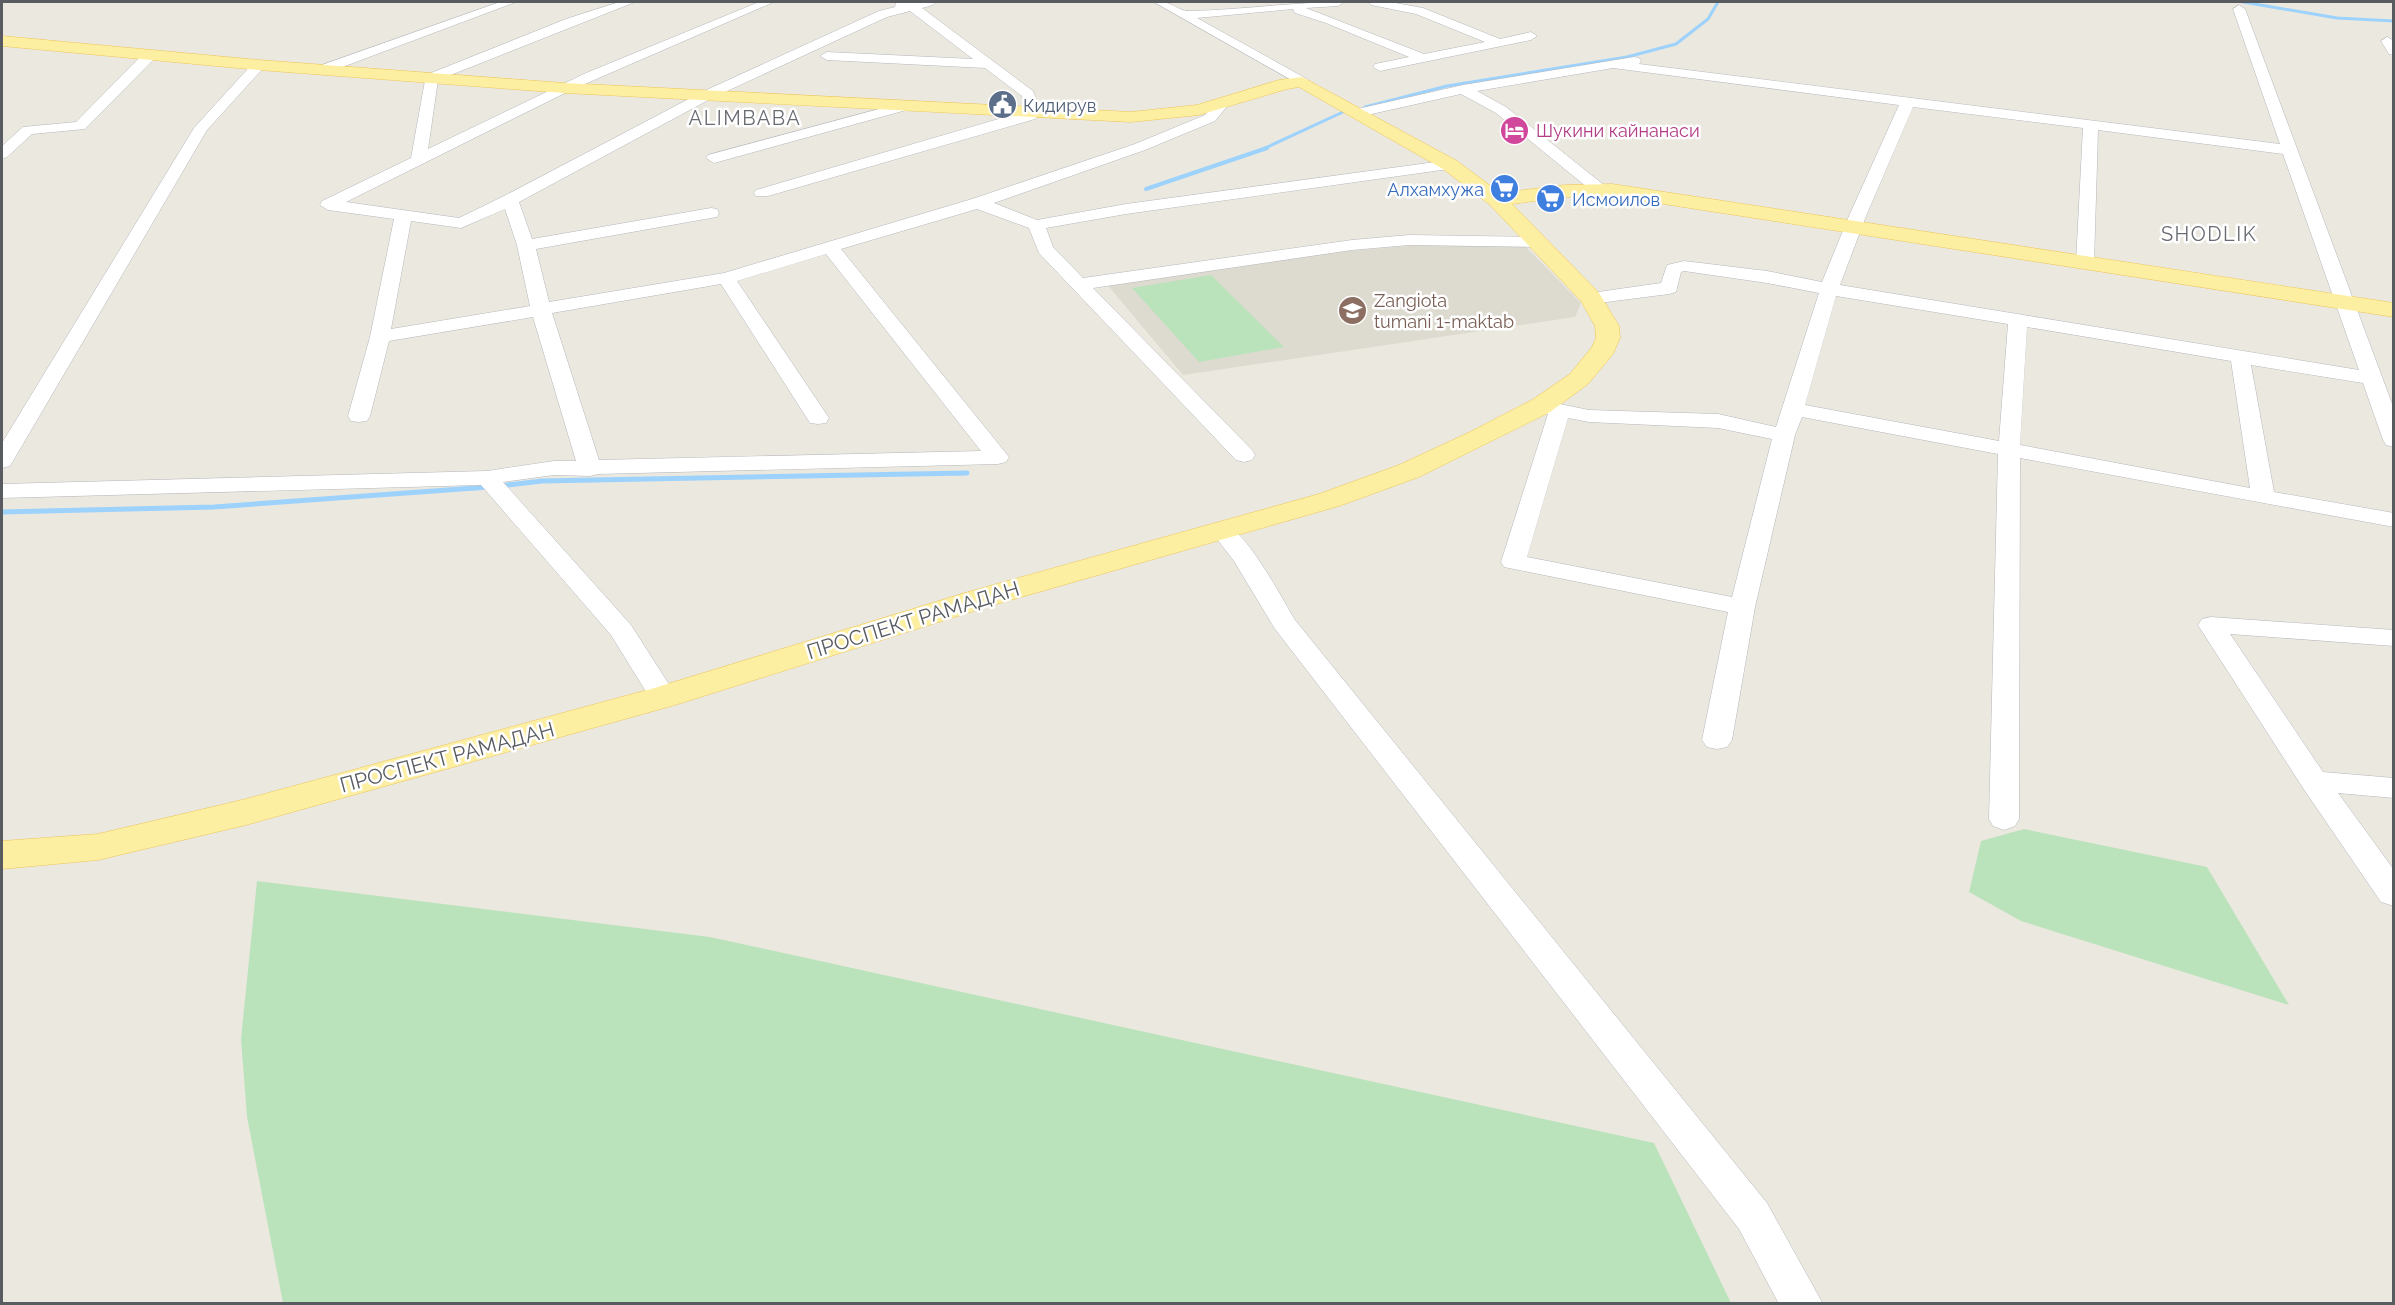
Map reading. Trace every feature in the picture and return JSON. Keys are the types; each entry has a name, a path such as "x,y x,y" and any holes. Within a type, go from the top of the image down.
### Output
{"main road":[{"path":"2,41 259,65 564,88 1131,117 1175,114 1221,105 1285,84 1302,82"},
{"name":"ПРОСПЕКТ РАМАДАН","path":"2,855 98,847 146,837 663,697 979,599 1329,500 1409,471 1551,408 1604,349 1608,338 1607,326 1591,298 1496,200 1450,165 1302,82"},
{"path":"1496,200 1532,194 1599,189 2394,310"}],"street":[{"path":"324,69 510,2"},
{"path":"418,161 431,78 570,22 628,2"},
{"path":"768,2 674,41 648,49 328,204 461,223 510,200 707,95 883,14 929,2"},
{"path":"762,193 1030,116 1034,112 1028,94 913,7 877,2"},
{"path":"1160,2 1302,82"},
{"path":"1184,15 1338,2"},
{"path":"1375,2 1419,11 1497,42"},
{"path":"1290,7 1330,20 1423,58"},
{"path":"2239,9 2394,440"},
{"path":"1380,67 1531,36"},
{"path":"2,154 28,130 80,126 150,55"},
{"path":"827,56 991,64"},
{"path":"1358,113 1463,89 1646,59"},
{"path":"2,461 201,128 259,65"},
{"path":"1616,65 2289,150"},
{"path":"1463,89 1501,111 1599,189"},
{"path":"1718,740 1742,607 1784,435 1794,409 1829,289 1852,227 1908,101"},
{"path":"380,337 726,278 831,249 978,203 1140,147 1210,118 1221,105"},
{"path":"714,158 905,106"},
{"path":"2085,263 2091,125"},
{"path":"978,203 1036,225 1126,209 1450,165"},
{"path":"510,200 526,245 541,310 590,469"},
{"path":"526,245 711,213"},
{"path":"359,416 380,337 404,214"},
{"path":"1036,225 1045,249 1244,455"},
{"path":"1081,284 1352,245 1409,240 1538,242"},
{"path":"2,491 489,481 554,468 590,469 998,457 831,249"},
{"path":"1591,298 1669,288 1673,269 1684,266 1767,277 2370,378"},
{"path":"726,278 818,418"},
{"path":"2004,819 2009,449 2018,320"},
{"path":"2240,357 2263,498"},
{"path":"1742,607 1513,562 1551,408 1589,416 1718,421 1784,435"},
{"path":"1794,409 2263,498 2394,520"},
{"path":"489,481 622,631 663,697"},
{"path":"1222,531 1245,558 1284,623 1753,1216 1802,1304"},
{"path":"2393,894 2314,782 2211,625 2394,638"},
{"path":"2314,782 2394,788"}],"shaded area":[{"name":"Zangiota tumani 1-maktab","path":"1441,243 1524,245 1581,303 1575,317 1183,375 1105,282 1337,252"}],"green space":[{"path":"1211,275 1284,347 1199,362 1132,288"},
{"path":"2024,829 2207,867 2289,1005 2021,921 1969,892 1981,841"},
{"path":"257,881 710,937 1654,1143 1731,1303 283,1303 247,1117 241,1039"}],"waterway":[{"path":"1365,107 1447,86 1627,57 1676,44 1708,19 1718,2"},
{"path":"2243,2 2337,18 2394,21"},
{"path":"1263,149 1343,112"},
{"path":"1146,189 1267,148"},
{"path":"499,486 542,481 967,473"},
{"path":"2,512 214,507 489,487"}],"place":[{"name":"Кидирув","path":"1002,105"},
{"name":"Шукини кайнанаси","path":"1515,130"},
{"name":"Алхамхужа","path":"1505,189"},
{"name":"Исмоилов","path":"1551,199"},
{"name":"Zangiota tumani 1-maktab","path":"1353,310"}],"district":[{"name":"ALIMBABA","path":"745,118"},
{"name":"SHODLIK","path":"2209,234"}]}
